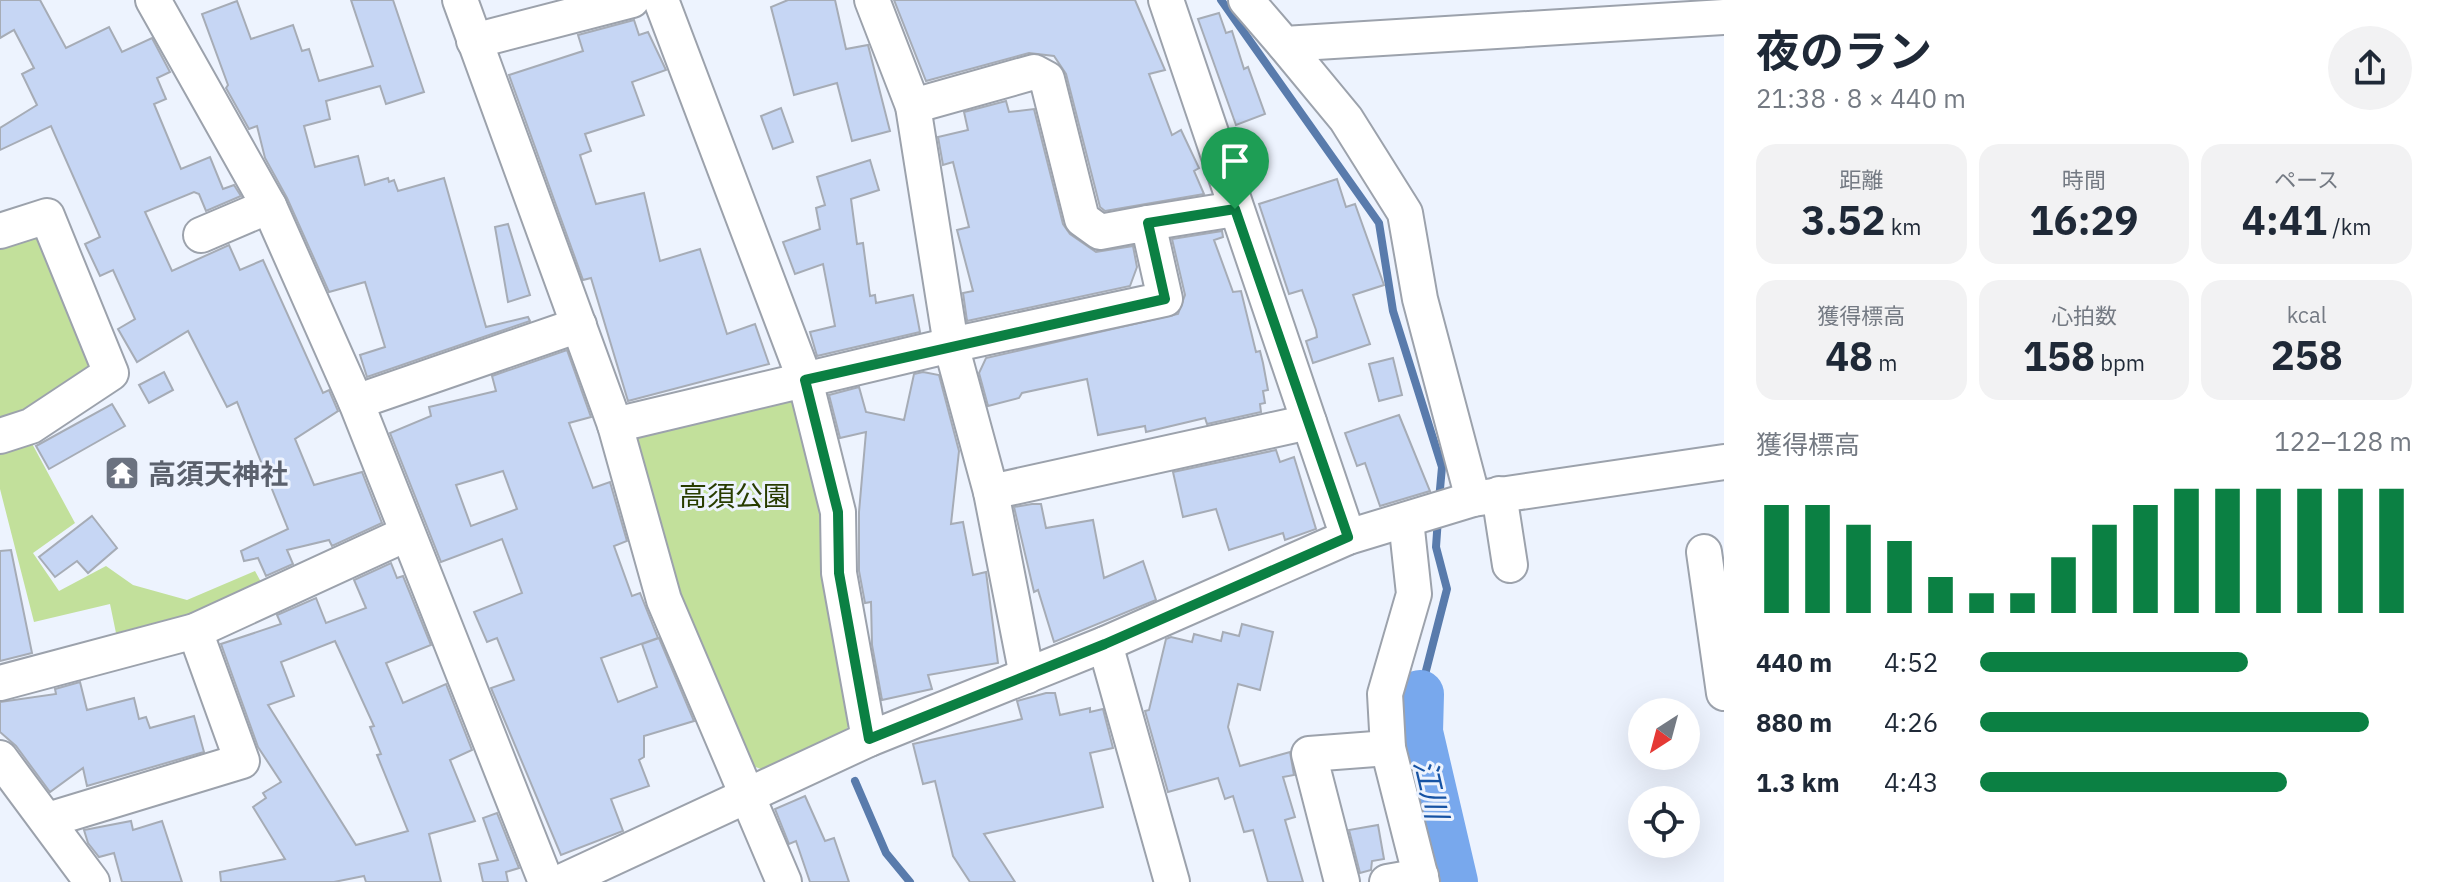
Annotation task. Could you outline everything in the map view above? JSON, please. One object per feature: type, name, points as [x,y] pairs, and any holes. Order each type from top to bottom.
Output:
[{"type":"street","points":[[153,0],[269,206],[356,402],[546,882]]},
{"type":"street","points":[[460,0],[615,425],[664,600],[784,882]]},
{"type":"street","points":[[474,41],[632,0]]},
{"type":"street","points":[[661,0],[805,380],[838,512],[839,573],[869,739]]},
{"type":"street","points":[[872,0],[913,106],[951,345],[991,492],[1027,676]]},
{"type":"street","points":[[1166,0],[1348,537]]},
{"type":"street","points":[[1246,0],[1346,119],[1405,213],[1420,299],[1510,565]]},
{"type":"street","points":[[1284,44],[1724,17]]},
{"type":"street","points":[[913,106],[1034,72],[1047,79],[1082,219],[1100,232],[1235,209]]},
{"type":"street","points":[[201,235],[269,206]]},
{"type":"street","points":[[0,231],[47,216],[111,373],[31,426],[0,436]]},
{"type":"street","points":[[615,425],[951,345],[1165,299],[1148,223]]},
{"type":"street","points":[[356,402],[579,325]]},
{"type":"street","points":[[991,492],[1309,422]]},
{"type":"street","points":[[561,882],[869,739],[1105,644],[1348,537],[1486,496],[1724,462]]},
{"type":"street","points":[[1387,882],[1421,879],[1388,748],[1385,694],[1414,594],[1406,520]]},
{"type":"street","points":[[0,683],[195,631],[406,534]]},
{"type":"street","points":[[1704,552],[1724,693]]},
{"type":"street","points":[[48,820],[242,761],[195,631]]},
{"type":"street","points":[[1105,644],[1172,882]]},
{"type":"street","points":[[1342,882],[1309,754],[1388,748]]},
{"type":"street","points":[[0,758],[92,882]]},
{"type":"green space","points":[[41,227],[101,368],[0,424],[0,240]]},
{"type":"green space","name":"高須公園","points":[[790,395],[799,404],[827,517],[850,724],[843,734],[761,769],[747,764],[681,603],[630,442],[635,432]]},
{"type":"green space","points":[[29,438],[75,523],[33,553],[59,591],[106,566],[133,585],[187,600],[255,571],[261,582],[188,614],[116,633],[110,604],[34,622],[0,489],[0,447]]},
{"type":"building","points":[[0,0],[40,0],[66,48],[109,27],[122,52],[152,38],[170,72],[157,78],[166,99],[154,104],[181,169],[210,157],[223,189],[234,185],[241,196],[206,211],[199,194],[194,192],[145,212],[172,271],[229,245],[240,270],[263,260],[323,393],[329,390],[338,411],[295,439],[314,485],[362,472],[382,523],[332,546],[329,540],[287,550],[293,564],[266,576],[258,558],[244,561],[241,551],[288,529],[237,402],[227,407],[188,331],[137,362],[118,329],[135,319],[113,270],[100,276],[85,244],[100,237],[51,126],[0,150],[0,128],[37,105],[22,74],[34,68],[14,30],[0,38]]},
{"type":"building","points":[[351,0],[393,0],[424,92],[386,104],[380,86],[326,101],[330,119],[304,126],[315,167],[358,156],[365,185],[388,178],[389,182],[394,180],[398,191],[444,178],[486,327],[528,317],[530,321],[367,377],[360,355],[385,347],[365,282],[329,292],[287,198],[265,158],[257,126],[249,129],[226,88],[228,85],[202,14],[237,1],[251,39],[293,25],[302,51],[309,49],[319,81],[373,66]]},
{"type":"building","points":[[788,0],[835,0],[846,49],[868,45],[890,131],[852,141],[837,83],[794,95],[771,7]]},
{"type":"building","points":[[894,0],[1135,0],[1165,70],[1149,74],[1172,135],[1181,130],[1199,168],[1194,171],[1204,194],[1105,211],[1100,207],[1066,74],[1054,56],[1029,53],[926,81]]},
{"type":"building","points":[[1219,13],[1226,33],[1232,31],[1244,69],[1248,67],[1265,114],[1236,125],[1198,19]]},
{"type":"building","points":[[634,20],[639,35],[648,32],[666,70],[632,82],[644,115],[585,134],[591,151],[580,155],[596,204],[644,193],[660,261],[700,249],[727,334],[755,324],[769,364],[628,401],[591,278],[583,280],[509,75],[583,51],[578,35]]},
{"type":"building","points":[[1006,101],[1009,112],[1034,109],[1063,224],[1070,234],[1096,252],[1133,246],[1137,267],[1130,286],[967,321],[963,293],[973,291],[957,230],[969,227],[953,162],[943,165],[938,137],[968,130],[964,112]]},
{"type":"building","points":[[781,108],[793,142],[773,149],[761,116]]},
{"type":"building","points":[[870,160],[879,190],[851,199],[857,244],[863,243],[870,296],[875,295],[876,303],[913,295],[920,332],[817,356],[810,332],[835,326],[823,264],[795,274],[783,242],[820,229],[816,208],[825,205],[817,177]]},
{"type":"building","points":[[1337,179],[1346,207],[1355,204],[1384,285],[1353,295],[1370,344],[1313,363],[1306,341],[1317,337],[1316,330],[1302,290],[1289,294],[1259,204]]},
{"type":"building","points":[[508,224],[530,295],[508,302],[495,227]]},
{"type":"building","points":[[1222,231],[1223,237],[1214,240],[1233,292],[1241,291],[1256,352],[1260,351],[1263,363],[1268,390],[1263,391],[1265,403],[1260,404],[1261,412],[1207,424],[1205,418],[1146,432],[1145,426],[1098,435],[1087,379],[1022,393],[1019,398],[988,406],[979,373],[986,358],[1178,314],[1185,295],[1172,239]]},
{"type":"building","points":[[567,350],[591,417],[569,423],[593,488],[610,482],[627,541],[614,546],[632,596],[640,593],[658,638],[601,658],[618,702],[657,687],[642,644],[659,638],[694,721],[644,736],[644,757],[639,760],[649,786],[611,799],[623,831],[561,855],[491,688],[514,680],[497,638],[487,642],[474,612],[522,593],[502,539],[441,562],[390,433],[431,416],[429,407],[496,391],[492,376]],"holes":[[[503,471],[517,509],[471,526],[456,485]]]},
{"type":"building","points":[[1393,358],[1402,395],[1379,401],[1369,364]]},
{"type":"building","points":[[164,372],[173,390],[149,403],[139,385]]},
{"type":"building","points":[[914,374],[939,375],[959,451],[951,524],[963,522],[973,575],[986,572],[998,663],[928,675],[932,689],[882,700],[872,645],[871,602],[865,603],[859,571],[859,512],[866,432],[840,438],[829,395],[859,387],[866,412],[904,420]]},
{"type":"building","points":[[112,404],[125,426],[49,469],[36,446]]},
{"type":"building","points":[[1399,415],[1430,491],[1380,506],[1365,463],[1357,466],[1345,433]]},
{"type":"building","points":[[1276,450],[1280,462],[1294,457],[1316,529],[1285,540],[1283,533],[1229,550],[1216,509],[1183,517],[1173,472]]},
{"type":"building","points":[[1041,504],[1046,528],[1093,520],[1104,578],[1143,561],[1156,600],[1054,642],[1038,590],[1034,592],[1014,507]]},
{"type":"building","points":[[92,516],[117,548],[88,573],[77,561],[55,577],[39,557]]},
{"type":"building","points":[[11,550],[32,653],[0,661],[0,551]]},
{"type":"building","points":[[391,563],[397,578],[403,576],[431,645],[386,663],[403,703],[446,684],[472,750],[450,760],[475,821],[429,834],[441,882],[366,882],[364,876],[334,882],[221,882],[220,872],[285,859],[253,807],[266,798],[263,793],[281,782],[258,747],[221,644],[281,624],[277,615],[316,598],[326,623],[366,608],[354,580]],"holes":[[[335,641],[374,726],[370,727],[381,754],[377,755],[408,831],[356,845],[268,705],[294,696],[281,662]]]},
{"type":"building","points":[[1242,624],[1273,632],[1260,690],[1238,684],[1228,727],[1240,766],[1290,752],[1294,775],[1283,777],[1295,817],[1285,820],[1303,882],[1268,882],[1253,830],[1244,832],[1233,796],[1225,799],[1218,778],[1168,792],[1145,711],[1149,710],[1166,639],[1171,637],[1192,642],[1194,634],[1221,641],[1223,632],[1239,636]]},
{"type":"building","points":[[80,682],[87,710],[134,698],[139,719],[146,717],[150,728],[194,716],[204,752],[87,786],[83,768],[50,792],[16,746],[0,732],[0,702],[56,694],[55,689]]},
{"type":"building","points":[[1055,693],[1060,715],[1090,708],[1090,712],[1103,709],[1113,748],[1090,753],[1103,807],[984,834],[1015,882],[970,882],[953,856],[935,781],[923,784],[913,744],[1022,719],[1017,701]]},
{"type":"building","points":[[805,796],[825,841],[834,838],[849,882],[810,882],[796,841],[789,844],[775,809]]},
{"type":"building","points":[[497,813],[519,868],[506,872],[508,882],[483,882],[479,864],[498,860],[483,818]]},
{"type":"building","points":[[131,821],[133,830],[162,821],[182,882],[122,882],[114,853],[99,857],[88,843],[84,830]]},
{"type":"building","points":[[1378,825],[1384,859],[1372,861],[1371,870],[1360,873],[1349,830]]},
{"type":"waterway","points":[[1221,0],[1379,223],[1393,311],[1442,467],[1439,500]]},
{"type":"waterway","points":[[1420,694],[1447,589],[1436,547],[1438,518]]},
{"type":"waterway","name":"江川","points":[[1420,694],[1419,732],[1454,882]]},
{"type":"waterway","points":[[855,781],[886,853],[910,882]]},
{"type":"place","name":"高須天神社","points":[[122,473]]},
{"type":"route","points":[[1235,209],[1348,537],[1105,644],[869,739],[839,573],[838,512],[805,380],[1165,299],[1148,223],[1235,209]]}]
